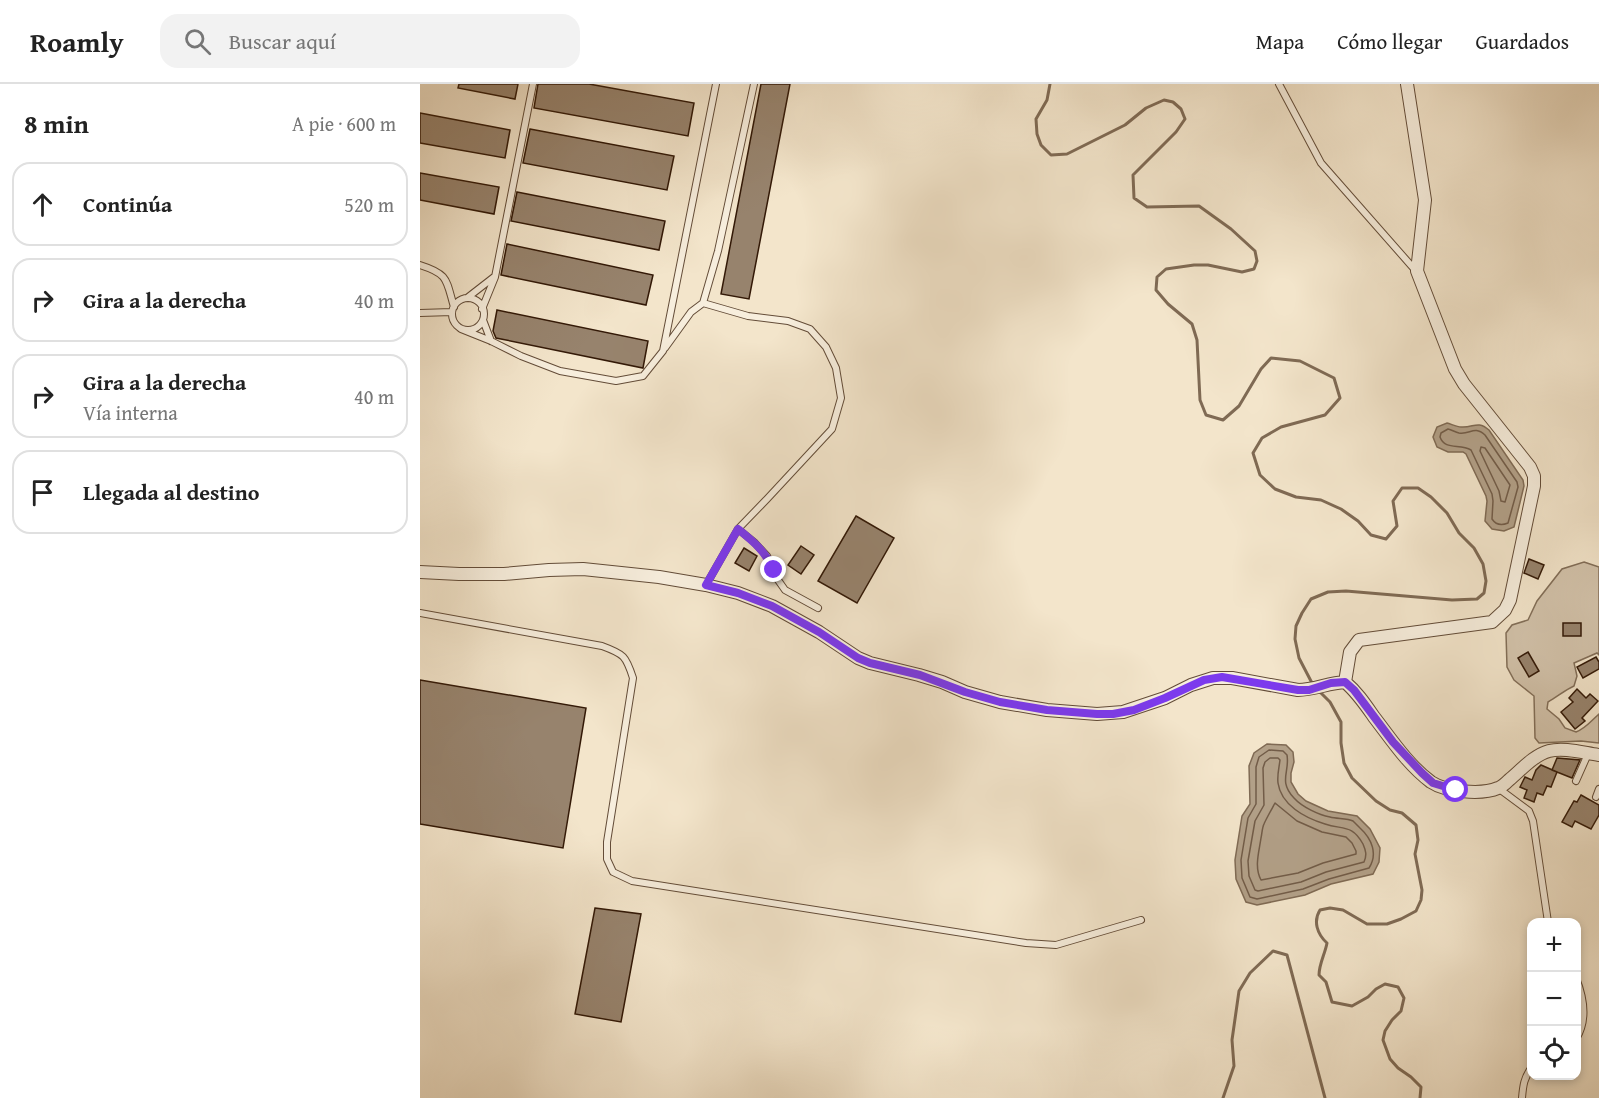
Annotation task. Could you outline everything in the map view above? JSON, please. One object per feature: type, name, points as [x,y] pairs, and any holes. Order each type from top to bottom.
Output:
[{"type":"street","points":[[1345,682],[1350,652],[1359,640],[1482,624],[1492,622],[1498,617],[1510,600],[1534,486],[1534,476],[1530,467],[1464,384],[1455,369],[1417,271],[1425,200],[1407,84]]},
{"type":"street","points":[[420,572],[504,574],[584,569],[639,574],[706,585],[738,593],[772,606],[870,663],[920,675],[991,700],[1047,710],[1097,714],[1123,712],[1144,706],[1213,678],[1232,678],[1288,689],[1309,690],[1331,683],[1345,682],[1354,690],[1414,766],[1433,783],[1441,787],[1463,791],[1498,788],[1533,760],[1552,750],[1593,754]]},
{"type":"lane","points":[[491,341],[483,320],[482,309],[495,277],[532,84]]},
{"type":"lane","points":[[663,351],[716,84]]},
{"type":"lane","points":[[420,266],[437,270],[446,280],[454,322],[461,328],[560,371],[616,381],[643,376],[691,312],[703,303],[718,251],[754,84]]},
{"type":"lane","points":[[1279,84],[1321,163],[1417,271]]},
{"type":"lane","points":[[420,313],[453,309],[461,300],[466,299],[495,277]]},
{"type":"lane","points":[[466,299],[476,301],[482,309]]},
{"type":"lane","points":[[703,303],[748,316],[788,321],[810,329],[826,347],[836,368],[841,398],[832,429],[738,529],[706,585]]},
{"type":"lane","points":[[461,328],[471,330],[483,320]]},
{"type":"lane","points":[[738,529],[767,556],[785,590],[818,608]]},
{"type":"lane","points":[[420,613],[602,646],[618,652],[628,661],[633,678],[606,842],[607,859],[613,872],[632,881],[1026,943],[1056,945],[1141,920]]},
{"type":"lane","points":[[1576,782],[1593,754]]},
{"type":"lane","points":[[1498,788],[1529,811],[1533,821],[1547,918]]},
{"type":"lane","points":[[1596,797],[1599,789]]},
{"type":"lane","points":[[1581,990],[1584,1006],[1581,1030]]},
{"type":"lane","points":[[1522,1098],[1527,1072]]},
{"type":"shaded area","points":[[1584,562],[1599,567],[1599,655],[1597,653],[1574,663],[1577,676],[1574,686],[1548,702],[1547,709],[1559,719],[1565,728],[1576,732],[1599,714],[1599,743],[1581,741],[1539,743],[1535,738],[1534,696],[1514,680],[1507,667],[1506,633],[1512,625],[1528,620],[1537,601],[1562,569]]},
{"type":"water","points":[[1447,423],[1461,427],[1478,425],[1489,430],[1523,480],[1524,486],[1514,527],[1504,531],[1492,529],[1485,521],[1486,496],[1466,454],[1448,452],[1437,447],[1433,437],[1437,427]]},
{"type":"water","points":[[1267,744],[1286,745],[1293,752],[1291,782],[1298,794],[1306,801],[1328,811],[1357,816],[1370,829],[1380,848],[1379,862],[1373,874],[1331,884],[1305,895],[1257,905],[1246,902],[1236,879],[1235,860],[1242,816],[1250,804],[1249,766],[1254,753]]},
{"type":"building","points":[[459,84],[518,84],[515,99],[458,88]]},
{"type":"building","points":[[538,84],[589,84],[694,103],[688,136],[534,108]]},
{"type":"building","points":[[761,84],[790,84],[749,299],[721,294]]},
{"type":"building","points":[[420,113],[510,130],[505,158],[420,143]]},
{"type":"building","points":[[530,129],[674,156],[667,190],[523,163]]},
{"type":"building","points":[[420,173],[499,187],[494,214],[420,200]]},
{"type":"building","points":[[517,192],[665,221],[659,250],[511,221]]},
{"type":"building","points":[[507,244],[653,275],[646,305],[501,275]]},
{"type":"building","points":[[497,310],[648,341],[643,368],[496,338],[493,331]]},
{"type":"building","points":[[856,516],[894,538],[857,603],[818,581]]},
{"type":"building","points":[[801,546],[814,555],[801,574],[788,565]]},
{"type":"building","points":[[744,548],[757,556],[749,571],[735,563]]},
{"type":"building","points":[[1529,559],[1544,565],[1538,579],[1524,573]]},
{"type":"building","points":[[1563,623],[1581,623],[1581,636],[1563,636]]},
{"type":"building","points":[[1528,652],[1539,671],[1529,677],[1518,658]]},
{"type":"building","points":[[1596,657],[1599,669],[1583,678],[1577,667]]},
{"type":"building","points":[[420,680],[586,708],[563,848],[420,824]]},
{"type":"building","points":[[1577,689],[1586,698],[1590,694],[1598,701],[1582,718],[1585,721],[1575,729],[1561,712],[1573,702],[1569,698]]},
{"type":"building","points":[[1557,758],[1580,760],[1572,778],[1552,770]]},
{"type":"building","points":[[1541,765],[1557,772],[1551,787],[1547,786],[1543,795],[1537,793],[1534,802],[1524,798],[1527,790],[1520,787],[1525,777],[1532,780]]},
{"type":"building","points":[[1581,795],[1599,805],[1599,815],[1591,829],[1575,821],[1572,827],[1562,822],[1574,801],[1577,802]]},
{"type":"building","points":[[595,908],[641,914],[621,1022],[575,1014]]},
{"type":"waterway","points":[[1050,84],[1047,100],[1036,119],[1037,134],[1041,145],[1051,155],[1067,154],[1125,125],[1146,108],[1164,100],[1173,102],[1181,109],[1185,119],[1176,132],[1133,175],[1134,198],[1147,207],[1199,206],[1231,229],[1255,251],[1257,261],[1254,269],[1242,272],[1208,265],[1194,265],[1166,269],[1157,277],[1156,290],[1168,304],[1192,324],[1197,340],[1200,400],[1206,415],[1223,420],[1239,406],[1261,369],[1271,358],[1300,361],[1334,378],[1340,398],[1325,415],[1281,427],[1262,438],[1253,453],[1260,475],[1275,489],[1296,497],[1321,500],[1341,509],[1358,521],[1371,535],[1386,539],[1397,526],[1393,501],[1402,488],[1418,488],[1447,513],[1459,533],[1474,548],[1483,564],[1486,581],[1484,593],[1477,599],[1452,600],[1346,591],[1328,592],[1311,599],[1296,626],[1295,639],[1299,658],[1313,685]]},
{"type":"waterway","points":[[1320,692],[1330,702],[1341,722],[1344,763],[1352,778],[1376,801],[1390,810],[1402,813],[1416,825],[1418,840],[1415,854],[1422,890],[1416,911],[1387,924],[1367,924],[1343,910],[1330,908],[1320,910],[1317,927],[1327,943],[1319,975],[1326,982],[1332,1002],[1352,1006],[1385,984],[1398,987],[1404,998],[1401,1011],[1385,1031],[1383,1040],[1390,1059],[1421,1087],[1420,1098]]},
{"type":"waterway","points":[[1223,1098],[1234,1066],[1232,1040],[1239,991],[1250,973],[1273,951],[1287,955],[1325,1098]]},
{"type":"route","points":[[774,570],[767,556],[738,529],[706,585],[754,598],[772,606],[870,663],[920,675],[1000,702],[1047,710],[1113,714],[1134,710],[1204,680],[1222,677],[1298,690],[1309,690],[1331,683],[1345,682],[1354,690],[1414,766],[1433,783],[1456,790]]}]
